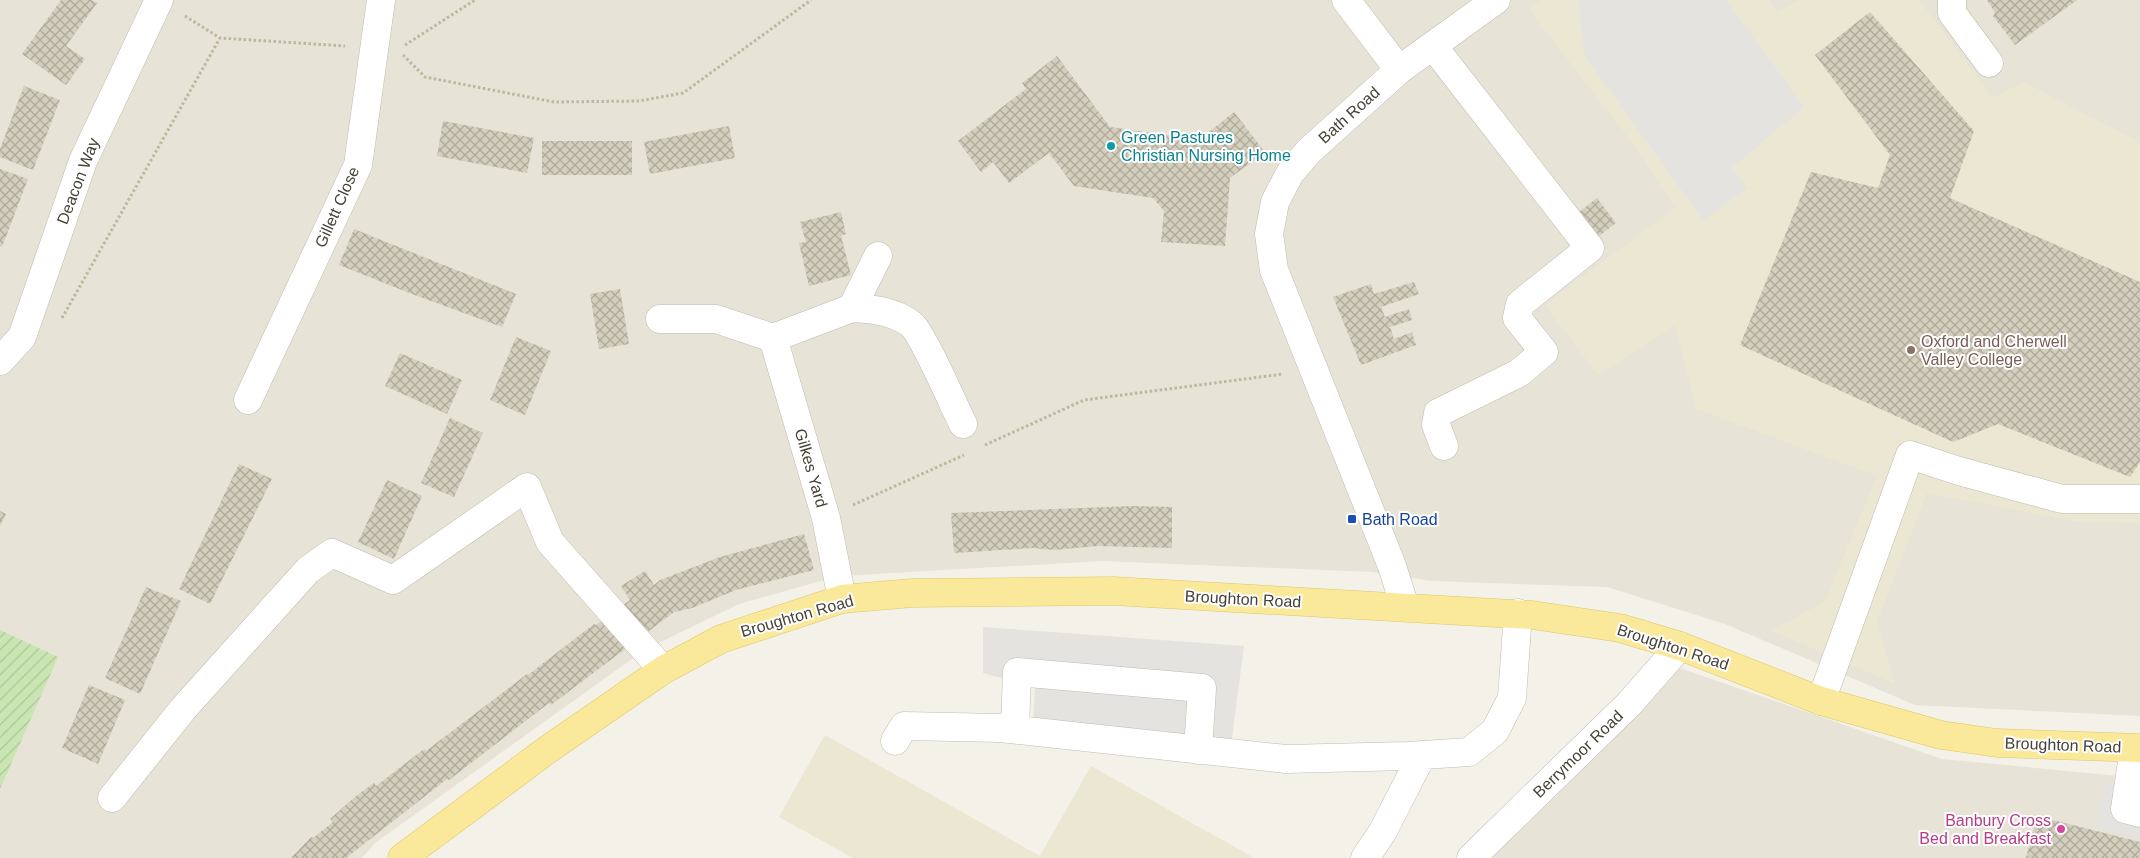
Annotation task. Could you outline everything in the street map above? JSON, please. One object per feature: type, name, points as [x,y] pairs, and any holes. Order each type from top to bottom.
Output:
[{"type":"main road","name":"Broughton Road","points":[[402,858],[546,750],[663,670],[721,639],[842,599],[912,593],[1113,592],[1518,614],[1620,628],[1680,646],[1821,702],[1941,736],[1996,743],[2137,748]]},
{"type":"street","name":"Deacon Way","points":[[0,361],[22,337],[30,309],[83,161],[159,0]]},
{"type":"street","name":"Gillett Close","points":[[248,400],[358,165],[381,0]]},
{"type":"street","points":[[1346,0],[1399,70]]},
{"type":"street","name":"Bath Road","points":[[1405,607],[1392,566],[1274,270],[1269,234],[1275,202],[1290,173],[1309,151],[1399,70],[1496,0]]},
{"type":"street","points":[[1952,0],[1952,14],[1989,63]]},
{"type":"street","points":[[1433,46],[1590,248],[1520,304],[1517,318],[1544,352],[1519,373],[1438,414],[1436,425],[1444,446]]},
{"type":"street","points":[[852,308],[878,256]]},
{"type":"street","points":[[660,319],[716,319],[773,338],[852,308],[874,309],[893,314],[912,326],[922,341],[963,424]]},
{"type":"street","name":"Gilkes Yard","points":[[773,338],[826,518],[842,599]]},
{"type":"street","points":[[1821,702],[1910,455],[1959,471],[2062,499],[2140,499]]},
{"type":"street","points":[[112,798],[184,709],[308,570],[332,553],[393,580],[527,487],[550,542],[663,670]]},
{"type":"street","points":[[895,741],[904,726],[1015,729],[1286,758],[1469,752],[1495,731],[1512,698],[1518,614]]},
{"type":"street","name":"Berrymoor Road","points":[[1471,858],[1629,704],[1680,646]]},
{"type":"street","points":[[1015,729],[1017,672],[1202,688],[1198,750]]},
{"type":"street","points":[[2137,748],[2125,809],[2140,812]]},
{"type":"street","points":[[1365,858],[1383,831],[1422,755]]},
{"type":"path","points":[[159,0],[220,38],[374,48]]},
{"type":"path","points":[[475,0],[397,50],[425,77],[554,102],[639,101],[683,93],[811,0]]},
{"type":"path","points":[[30,309],[59,324],[220,38]]},
{"type":"path","points":[[976,450],[1084,400],[1313,370]]},
{"type":"path","points":[[826,518],[967,454]]},
{"type":"shaded area","points":[[0,0],[2140,0],[2140,716],[1915,705],[1725,624],[1607,587],[1432,581],[1372,572],[1104,561],[839,576],[739,604],[646,649],[375,843],[362,858],[0,858]]},
{"type":"shaded area","name":"Oxford and Cherwell Valley College","points":[[1542,0],[1769,0],[1777,12],[1798,0],[1919,0],[1993,97],[2024,82],[2140,142],[2140,523],[2078,522],[1927,493],[1877,622],[1895,684],[1771,631],[1825,601],[1877,476],[1696,409],[1675,325],[1598,375],[1545,305],[1676,207],[1630,140],[1529,10]]},
{"type":"shaded area","points":[[1578,0],[1726,0],[1804,107],[1731,168],[1748,188],[1703,220],[1585,56]]},
{"type":"shaded area","points":[[983,627],[1244,646],[1231,745],[1033,722],[1035,687],[983,673]]},
{"type":"shaded area","points":[[1674,666],[1942,759],[2140,778],[2140,858],[1484,858]]},
{"type":"shaded area","points":[[825,735],[1040,856],[1091,766],[1254,858],[853,858],[779,817]]},
{"type":"shaded area","points":[[2105,781],[2140,787],[2140,839],[2095,828]]},
{"type":"green space","points":[[0,630],[58,657],[0,789]]},
{"type":"building","points":[[61,0],[92,0],[97,3],[66,46],[85,59],[66,85],[22,54]]},
{"type":"building","points":[[1987,0],[2077,0],[2015,45],[1993,16],[1995,13]]},
{"type":"building","name":"Oxford and Cherwell Valley College","points":[[1870,12],[1974,131],[1950,198],[2140,282],[2140,462],[2130,477],[1998,424],[1953,442],[1740,345],[1811,172],[1878,188],[1890,155],[1815,55]]},
{"type":"building","name":"Green Pastures Christian Nursing Home","points":[[1057,56],[1110,127],[1199,140],[1234,112],[1265,152],[1230,178],[1225,246],[1161,242],[1164,211],[1153,198],[1074,186],[1049,153],[1009,183],[993,162],[981,172],[958,141],[1026,89],[1022,83]]},
{"type":"building","points":[[24,86],[60,100],[33,170],[0,157],[0,149]]},
{"type":"building","points":[[443,121],[534,138],[527,173],[437,156]]},
{"type":"building","points":[[729,126],[735,158],[650,174],[644,142]]},
{"type":"building","points":[[542,141],[632,141],[632,175],[542,175]]},
{"type":"building","points":[[0,169],[28,179],[2,247],[0,246]]},
{"type":"building","points":[[1597,198],[1616,223],[1594,240],[1575,215]]},
{"type":"building","points":[[841,212],[846,234],[841,236],[851,275],[809,286],[799,243],[806,242],[800,222]]},
{"type":"building","points":[[354,229],[516,294],[502,327],[339,265]]},
{"type":"building","points":[[1414,282],[1419,294],[1381,307],[1385,317],[1409,309],[1412,320],[1390,327],[1394,339],[1412,332],[1416,345],[1361,365],[1333,297],[1371,284],[1374,294]]},
{"type":"building","points":[[620,289],[629,344],[599,349],[590,294]]},
{"type":"building","points":[[516,337],[551,351],[525,415],[490,400]]},
{"type":"building","points":[[400,353],[462,380],[447,414],[385,386]]},
{"type":"building","points":[[450,418],[483,433],[454,497],[421,483]]},
{"type":"building","points":[[239,464],[272,479],[210,604],[179,589]]},
{"type":"building","points":[[387,480],[422,496],[394,559],[358,542]]},
{"type":"building","points":[[1134,506],[1172,507],[1172,548],[1097,546],[1054,550],[1033,548],[954,553],[951,513]]},
{"type":"building","points":[[0,511],[6,514],[0,526]]},
{"type":"building","points":[[804,534],[814,570],[736,590],[692,608],[674,612],[551,705],[549,703],[449,780],[447,779],[346,858],[291,858],[311,837],[313,838],[333,822],[330,819],[356,796],[374,783],[376,786],[424,749],[426,751],[594,624],[596,625],[630,600],[621,586],[645,571],[654,585],[660,580],[720,557]]},
{"type":"building","points":[[146,587],[181,601],[140,694],[105,678]]},
{"type":"building","points":[[89,685],[125,700],[98,764],[62,748]]},
{"type":"building","name":"Banbury Cross Bed and Breakfast","points":[[2037,816],[2140,842],[2140,858],[2026,858]]},
{"type":"place","name":"Green Pastures Christian Nursing Home","points":[[1111,146]]},
{"type":"place","name":"Oxford and Cherwell Valley College","points":[[1911,350]]},
{"type":"place","name":"Bath Road","points":[[1352,519]]},
{"type":"place","name":"Banbury Cross Bed and Breakfast","points":[[2061,829]]}]
